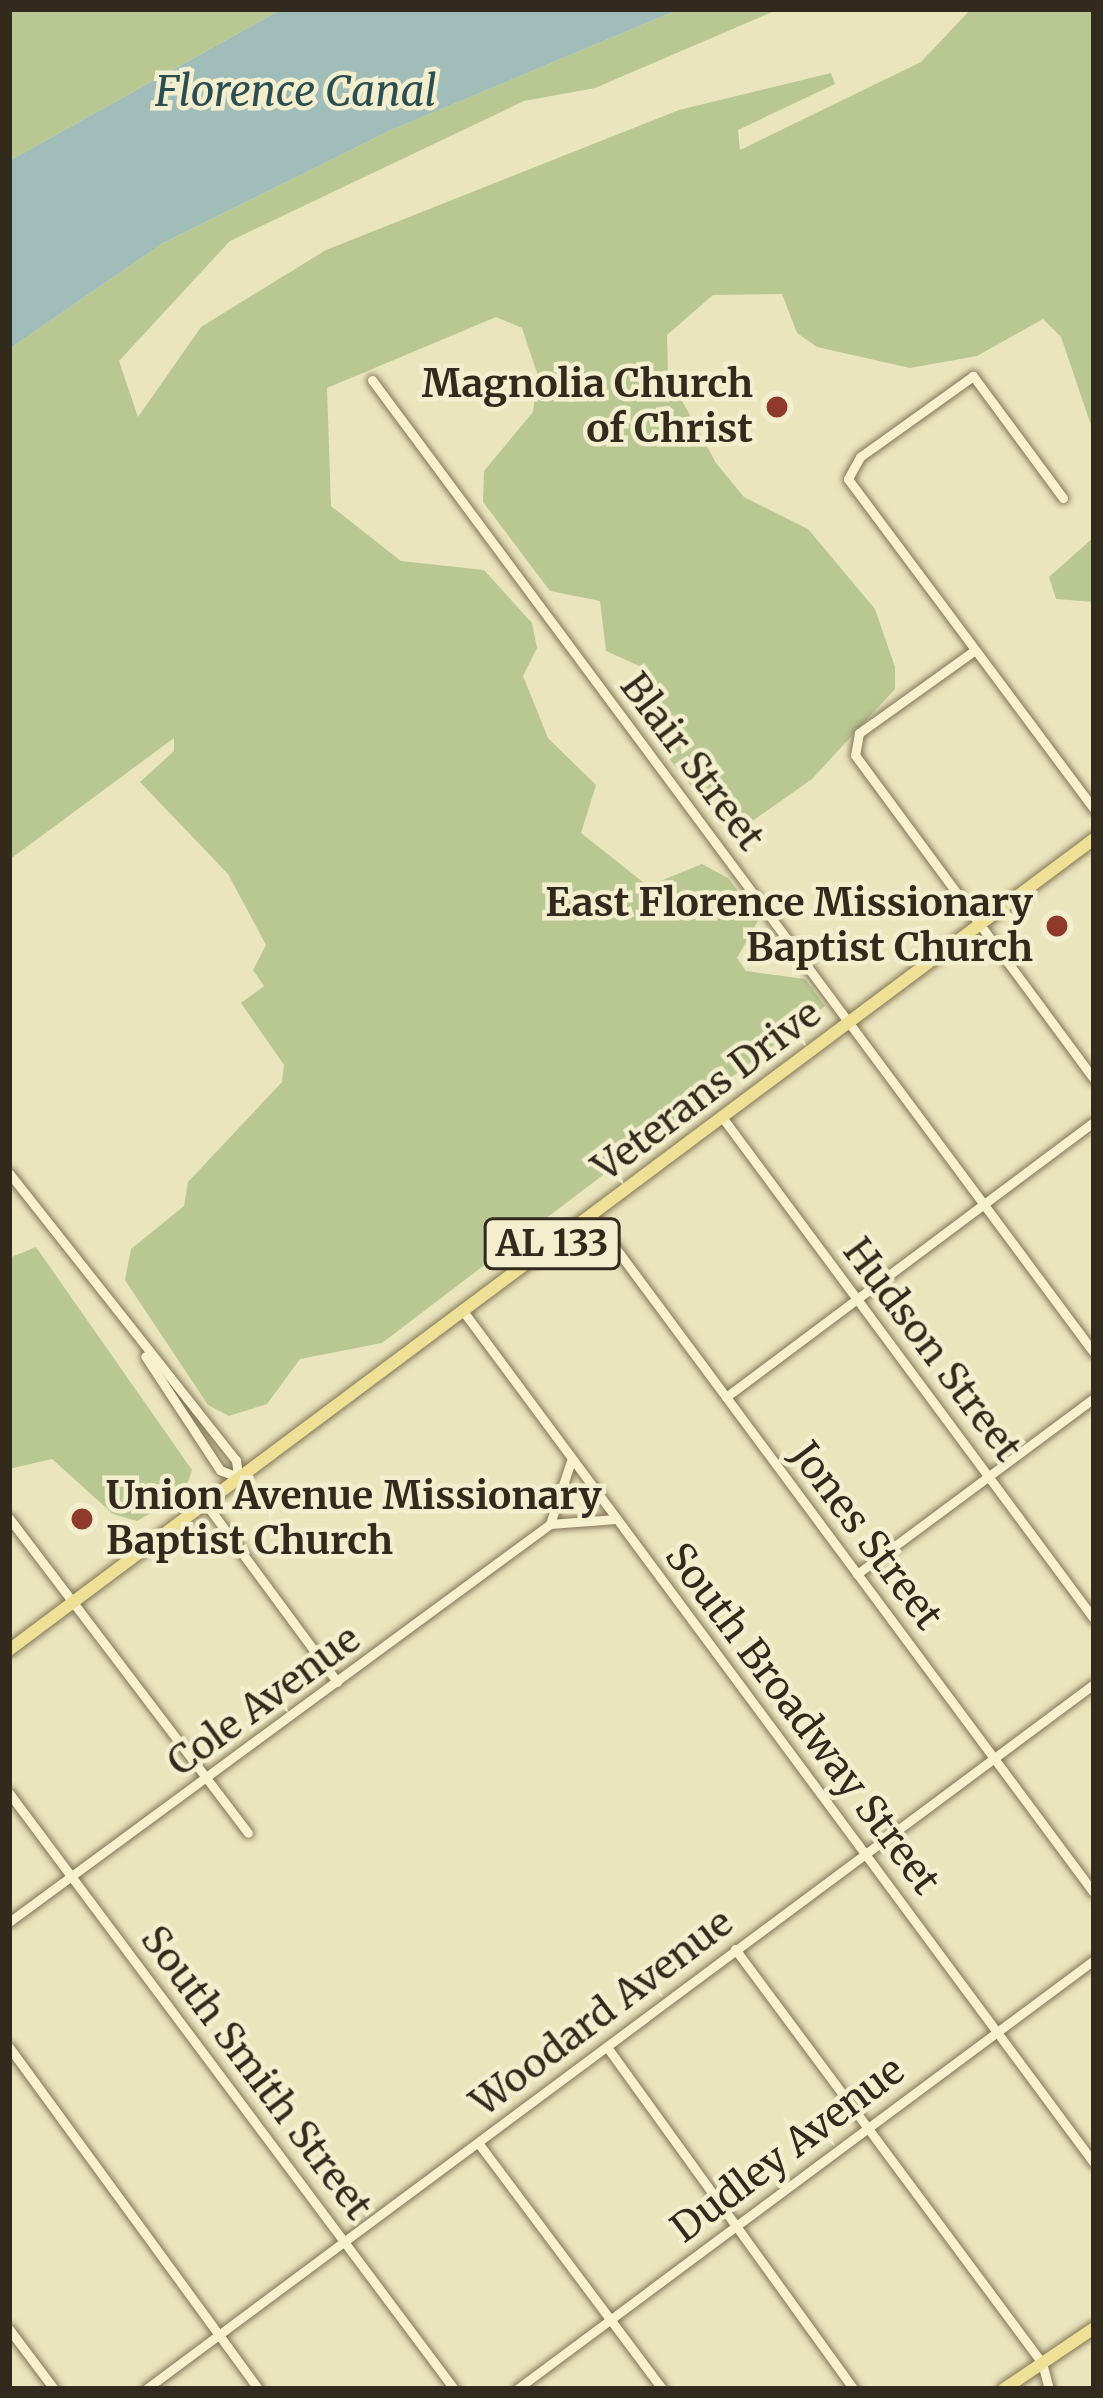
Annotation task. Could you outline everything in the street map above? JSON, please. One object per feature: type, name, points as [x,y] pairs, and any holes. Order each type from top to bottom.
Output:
[{"type":"main road","name":"Veterans Drive","points":[[9,1650],[1094,838]]},
{"type":"main road","points":[[1004,2389],[1094,2328]]},
{"type":"street","points":[[1063,498],[973,376],[860,457],[848,479],[1094,809]]},
{"type":"street","name":"Blair Street","points":[[372,380],[1094,1352]]},
{"type":"street","points":[[975,650],[859,733],[855,755],[1094,1079]]},
{"type":"street","name":"Hudson Street","points":[[722,1117],[1094,1619]]},
{"type":"street","points":[[726,1397],[1094,1122]]},
{"type":"street","points":[[9,1173],[145,1356],[220,1471],[238,1477],[236,1460],[145,1356]]},
{"type":"street","name":"Jones Street","points":[[590,1215],[1094,1893]]},
{"type":"street","name":"South Broadway Street","points":[[463,1311],[1094,2163]]},
{"type":"street","points":[[857,1574],[1094,1398]]},
{"type":"street","points":[[550,1524],[570,1489],[566,1450]]},
{"type":"street","points":[[206,1504],[337,1682]]},
{"type":"street","points":[[9,1517],[248,1833]]},
{"type":"street","points":[[550,1524],[617,1519]]},
{"type":"street","name":"Cole Avenue","points":[[9,1922],[550,1524]]},
{"type":"street","name":"Woodard Avenue","points":[[146,2389],[1094,1684]]},
{"type":"street","name":"South Smith Street","points":[[9,1793],[454,2389]]},
{"type":"street","points":[[735,1948],[1042,2363],[1049,2389]]},
{"type":"street","name":"Dudley Avenue","points":[[517,2389],[1094,1960]]},
{"type":"street","points":[[9,2047],[257,2389]]},
{"type":"street","points":[[607,2047],[854,2389]]},
{"type":"street","points":[[479,2144],[662,2389]]},
{"type":"street","points":[[9,2329],[54,2389]]},
{"type":"green space","points":[[9,9],[282,9],[9,161]]},
{"type":"green space","points":[[680,9],[779,9],[595,88],[524,101],[230,241],[119,361],[138,417],[201,327],[326,250],[679,110],[831,73],[835,84],[738,130],[740,150],[921,62],[971,9],[1094,9],[1094,434],[1061,337],[1043,319],[977,356],[910,368],[817,347],[797,333],[782,294],[713,295],[667,335],[668,375],[716,463],[744,497],[808,529],[875,609],[895,667],[895,689],[812,779],[741,829],[716,817],[659,746],[646,669],[606,651],[600,601],[550,591],[483,502],[484,471],[533,412],[538,376],[522,328],[496,317],[327,388],[331,506],[401,561],[484,570],[532,623],[537,648],[523,676],[548,738],[596,785],[581,833],[648,886],[702,864],[728,878],[759,919],[737,958],[746,971],[805,979],[825,1006],[382,1343],[300,1359],[267,1404],[229,1416],[208,1405],[125,1280],[131,1249],[184,1206],[188,1182],[282,1082],[284,1065],[241,1003],[264,986],[253,970],[266,945],[228,874],[140,782],[174,751],[174,738],[9,860],[9,349],[163,243],[391,130]]},
{"type":"green space","points":[[1094,537],[1094,602],[1056,599],[1049,577]]},
{"type":"green space","points":[[36,1247],[192,1470],[184,1494],[137,1521],[113,1514],[52,1459],[9,1469],[9,1258]]},
{"type":"water","name":"Florence Canal","points":[[282,9],[680,9],[391,130],[163,243],[9,349],[9,161]]},
{"type":"place","name":"Magnolia Church of Christ","points":[[777,407]]},
{"type":"place","name":"East Florence Missionary Baptist Church","points":[[1057,926]]},
{"type":"place","name":"Union Avenue Missionary Baptist Church","points":[[82,1519]]}]
